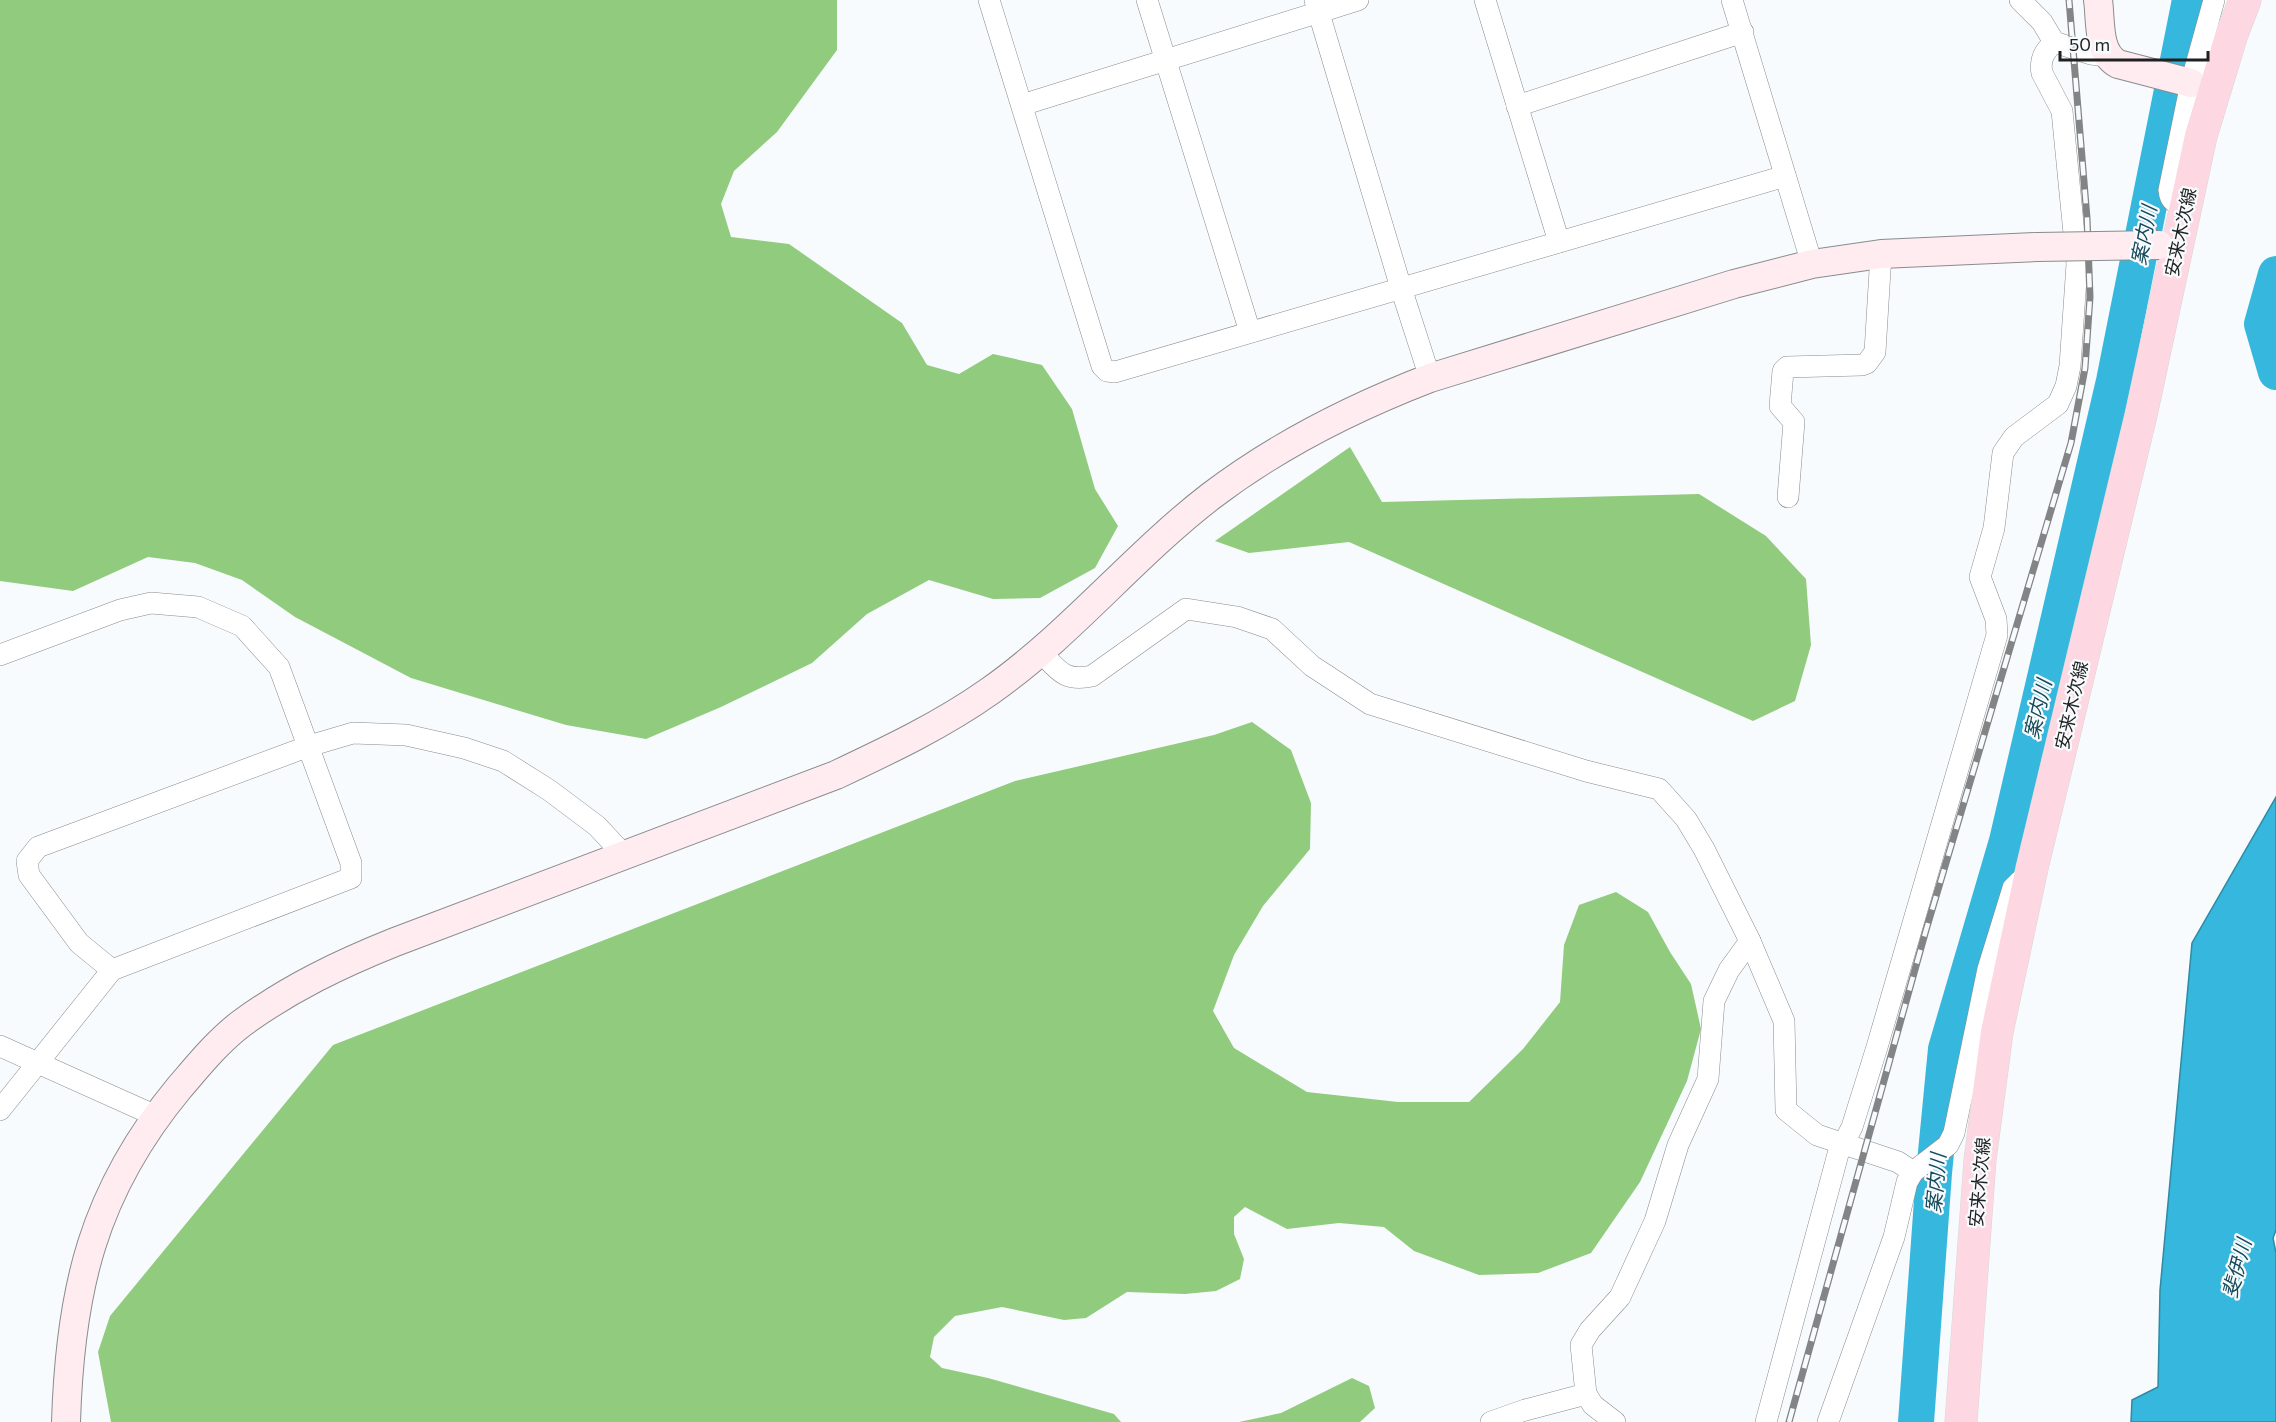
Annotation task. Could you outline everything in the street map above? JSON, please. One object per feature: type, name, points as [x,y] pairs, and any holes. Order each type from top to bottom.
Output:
[{"type":"main road","name":"安来木次線","points":[[1961,1422],[1980,1160],[1997,1032],[2032,867],[2142,415],[2168,245],[2185,205],[2201,136],[2232,34],[2245,0]]},
{"type":"street","points":[[990,0],[1102,366],[1107,371],[1115,372],[1785,176]]},
{"type":"street","points":[[1147,0],[1250,332]]},
{"type":"street","points":[[1022,105],[1165,60],[1317,6],[1358,0]]},
{"type":"street","points":[[1485,0],[1559,242]]},
{"type":"street","points":[[1732,0],[1812,264]]},
{"type":"street","points":[[2020,0],[2042,22],[2054,42],[2091,54],[2107,56],[2118,64],[2178,80]]},
{"type":"street","points":[[2098,0],[2102,39],[2107,56]]},
{"type":"street","points":[[2185,205],[2174,202],[2169,196],[2178,80],[2214,0]]},
{"type":"street","points":[[1317,6],[1430,378]]},
{"type":"street","points":[[1517,106],[1743,32]]},
{"type":"street","points":[[1766,1422],[1835,1165],[1852,1127],[1877,1047],[1997,635],[1996,619],[1980,577],[1994,528],[2003,453],[2014,437],[2053,409],[2062,397],[2066,386],[2077,264],[2062,111],[2040,66],[2044,52],[2054,42]]},
{"type":"street","points":[[66,1422],[67,1387],[81,1279],[90,1246],[117,1179],[156,1116],[195,1070],[241,1024],[300,984],[395,942],[836,775],[905,743],[990,691],[1041,652],[1158,542],[1210,497],[1245,472],[1306,434],[1348,412],[1430,378],[1734,284],[1812,264],[1881,254],[2037,247],[2168,245]]},
{"type":"street","points":[[1788,497],[1794,422],[1780,406],[1783,371],[1787,367],[1862,365],[1870,360],[1875,352],[1881,254]]},
{"type":"street","points":[[0,655],[120,610],[151,603],[198,607],[242,626],[279,667],[351,863],[351,878],[112,970],[0,1110]]},
{"type":"street","points":[[1041,652],[1059,671],[1068,677],[1078,679],[1092,676],[1186,609],[1237,617],[1272,629],[1312,666],[1370,704],[1586,771],[1659,789],[1686,819],[1750,941],[1784,1021],[1786,1110],[1816,1135],[1898,1162],[1915,1171]]},
{"type":"street","points":[[112,970],[79,943],[29,875],[27,861],[38,847],[309,746],[353,733],[406,735],[464,748],[503,761],[549,790],[597,826],[624,855]]},
{"type":"street","points":[[1828,1422],[1894,1237],[1902,1198],[1915,1171],[1943,1150],[1952,1140],[1988,969],[2013,888],[2032,867]]},
{"type":"street","points":[[1615,1422],[1593,1405],[1586,1394],[1581,1344],[1590,1330],[1620,1297],[1655,1221],[1678,1145],[1707,1079],[1714,1001],[1728,969],[1750,941]]},
{"type":"street","points":[[0,1046],[156,1116]]},
{"type":"street","points":[[1491,1422],[1525,1410],[1586,1394]]},
{"type":"green space","points":[[0,0],[837,0],[837,50],[777,132],[734,171],[721,204],[731,237],[789,244],[902,323],[927,365],[959,374],[993,354],[1042,365],[1072,409],[1095,489],[1118,526],[1095,568],[1040,598],[993,599],[929,580],[867,614],[812,663],[721,707],[646,739],[566,725],[411,678],[295,617],[242,580],[195,563],[148,557],[73,591],[0,581]]},
{"type":"green space","points":[[1350,447],[1382,502],[1699,494],[1766,536],[1806,579],[1811,645],[1795,701],[1753,721],[1349,542],[1249,553],[1215,541]]},
{"type":"green space","points":[[1252,722],[1291,750],[1311,803],[1310,849],[1263,906],[1234,955],[1213,1011],[1234,1048],[1307,1092],[1398,1102],[1469,1102],[1523,1049],[1560,1002],[1564,945],[1579,905],[1616,892],[1648,912],[1691,984],[1701,1029],[1687,1081],[1640,1182],[1591,1253],[1538,1273],[1479,1275],[1414,1251],[1384,1227],[1339,1223],[1287,1229],[1245,1207],[1234,1217],[1234,1234],[1244,1259],[1240,1279],[1216,1291],[1185,1294],[1127,1292],[1086,1318],[1064,1320],[1002,1307],[955,1316],[934,1337],[930,1357],[942,1368],[988,1378],[1114,1414],[1121,1422],[111,1422],[98,1352],[110,1316],[333,1045],[1015,781],[1214,735]]},
{"type":"green space","points":[[1352,1378],[1369,1386],[1375,1408],[1360,1422],[1239,1422],[1281,1413]]},
{"type":"water","name":"斐伊川","points":[[2276,797],[2276,1230],[2273,1238],[2276,1253],[2276,1422],[2131,1422],[2132,1400],[2158,1387],[2160,1290],[2192,943]]},
{"type":"waterway","name":"案内川","points":[[1916,1422],[1934,1173],[1946,1049],[2007,841],[2114,381],[2190,0]]},
{"type":"waterway","points":[[2276,274],[2262,324],[2276,372]]},
{"type":"railway","points":[[1789,1422],[1926,930],[2071,443],[2085,368],[2090,297],[2087,218],[2069,0]]}]
